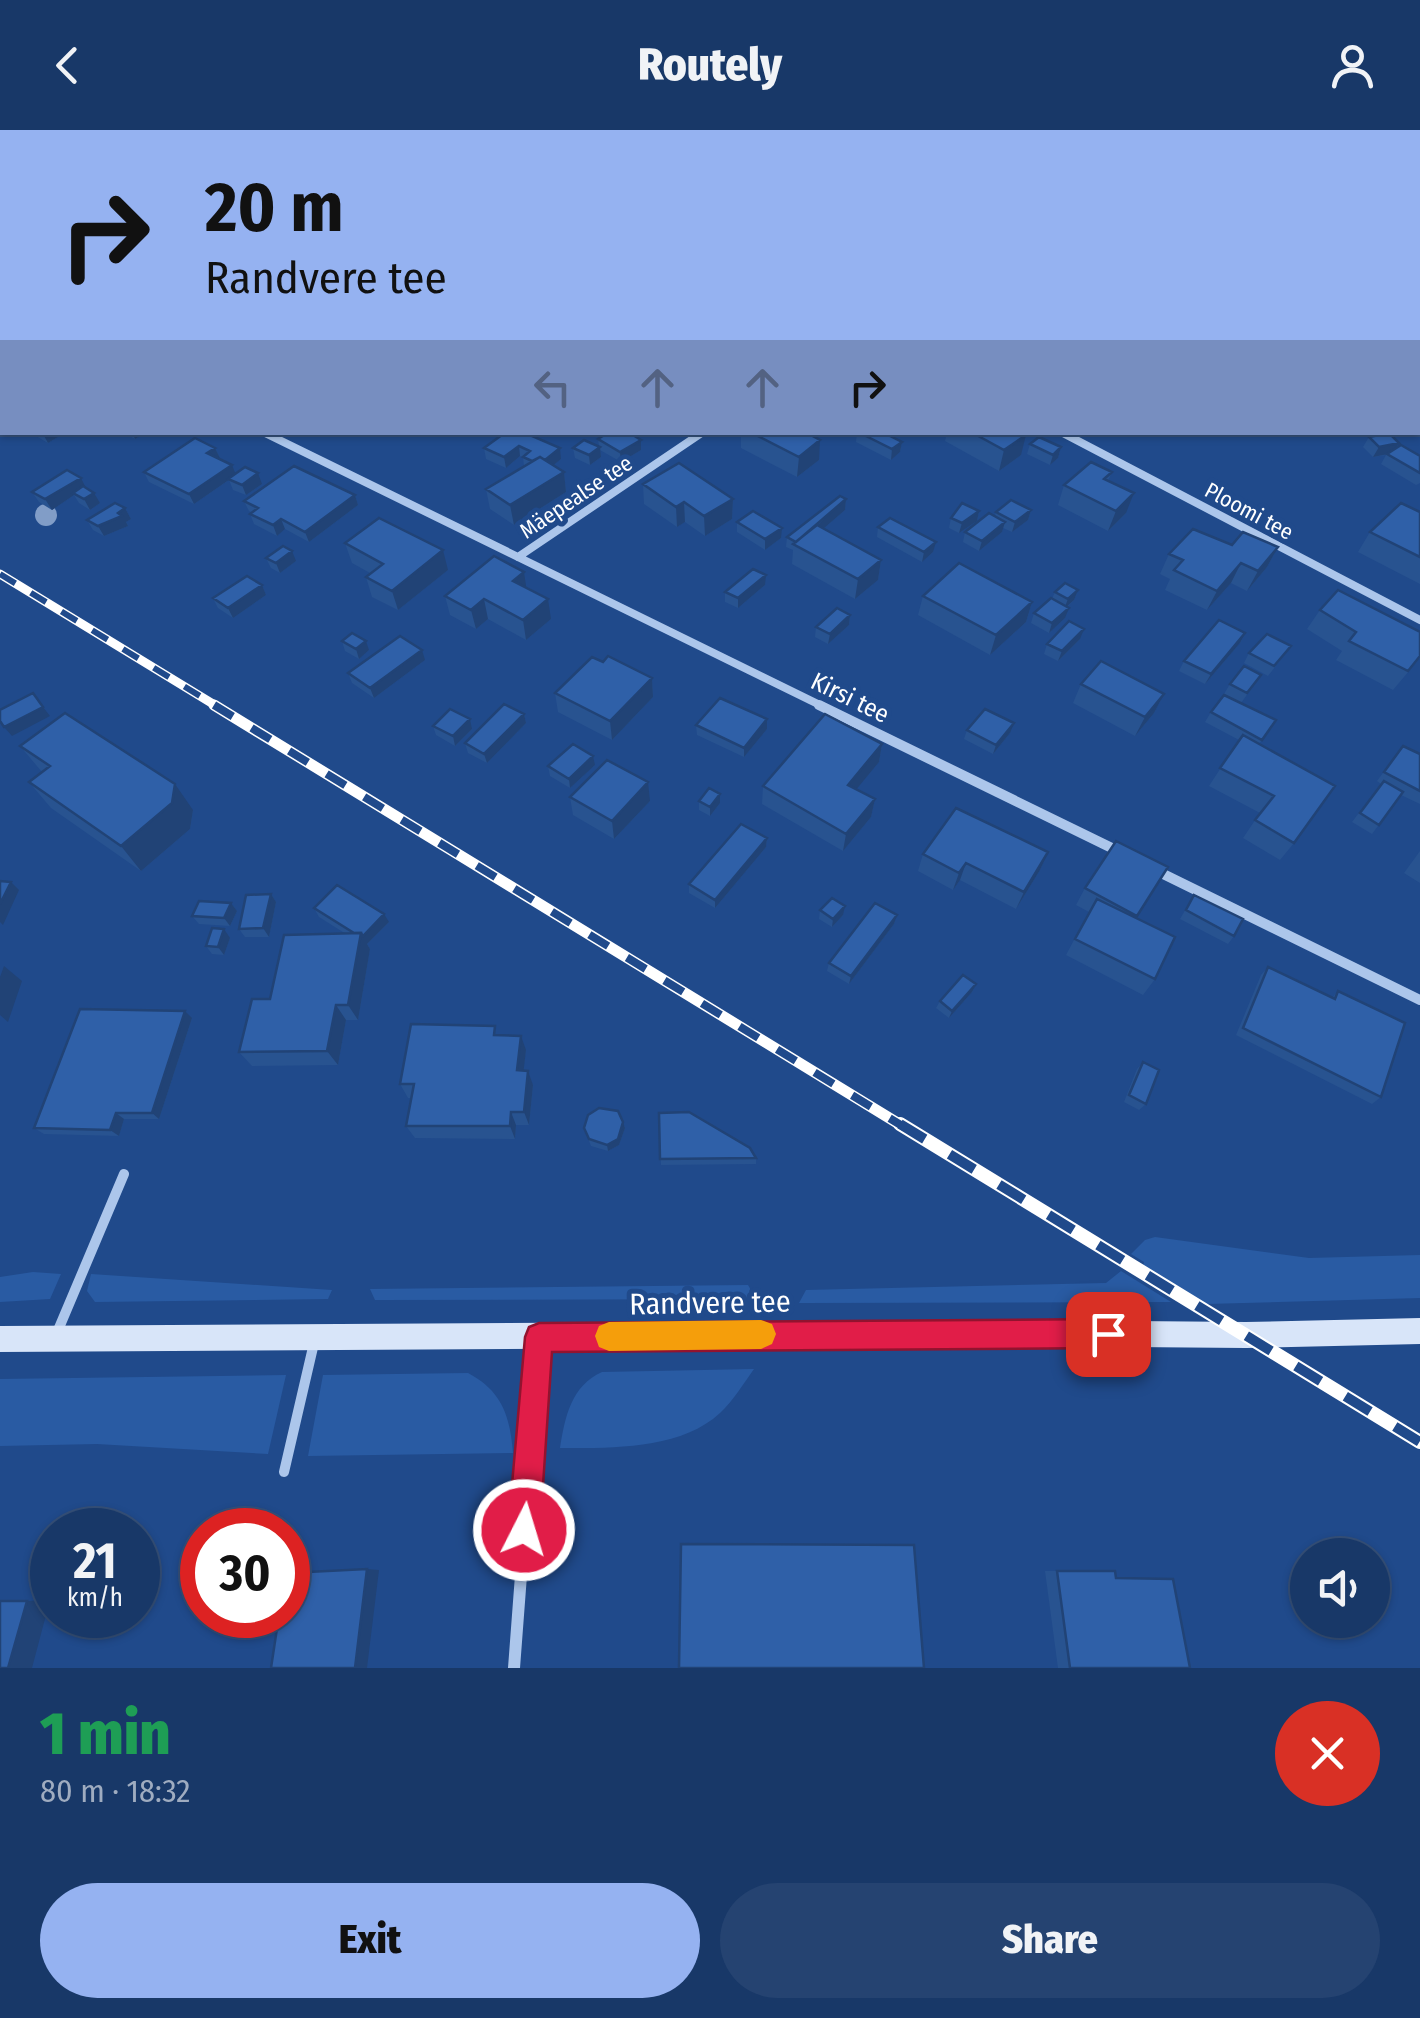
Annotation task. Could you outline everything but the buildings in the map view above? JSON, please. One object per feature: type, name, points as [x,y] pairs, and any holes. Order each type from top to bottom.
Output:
[{"type":"main road","name":"Randvere tee","points":[[0,1339],[1004,1332],[1246,1336],[1420,1331]]},
{"type":"street","name":"Kirsi tee","points":[[269,435],[1420,1000]]},
{"type":"street","name":"Mäepealse tee","points":[[518,557],[699,435]]},
{"type":"street","name":"Ploomi tee","points":[[1067,435],[1420,620]]},
{"type":"street","points":[[514,1668],[539,1337]]},
{"type":"lane","points":[[54,1339],[124,1174]]},
{"type":"lane","points":[[284,1472],[315,1338]]},
{"type":"shaded area","points":[[1155,1237],[1309,1258],[1420,1255],[1420,1298],[1206,1304],[1143,1267],[1144,1262],[1131,1254],[1145,1240]]},
{"type":"shaded area","points":[[1121,1271],[1171,1302],[799,1303],[806,1290],[1106,1283]]},
{"type":"shaded area","points":[[33,1272],[61,1274],[50,1299],[0,1302],[0,1277]]},
{"type":"shaded area","points":[[91,1274],[332,1290],[328,1299],[95,1302],[87,1291]]},
{"type":"shaded area","points":[[748,1285],[756,1299],[375,1300],[370,1289]]},
{"type":"shaded area","points":[[754,1369],[720,1413],[685,1434],[644,1444],[560,1448],[576,1394],[602,1372]]},
{"type":"shaded area","points":[[468,1373],[489,1388],[502,1406],[513,1453],[308,1456],[323,1375]]},
{"type":"shaded area","points":[[286,1375],[268,1454],[97,1444],[0,1446],[0,1379]]},
{"type":"railway","points":[[0,574],[218,707]]},
{"type":"railway","points":[[214,705],[904,1127]]},
{"type":"railway","points":[[900,1124],[1420,1442]]},
{"type":"slow traffic","points":[[609,1336],[761,1334]]},
{"type":"route","points":[[524,1530],[539,1337],[1108,1334]]}]
